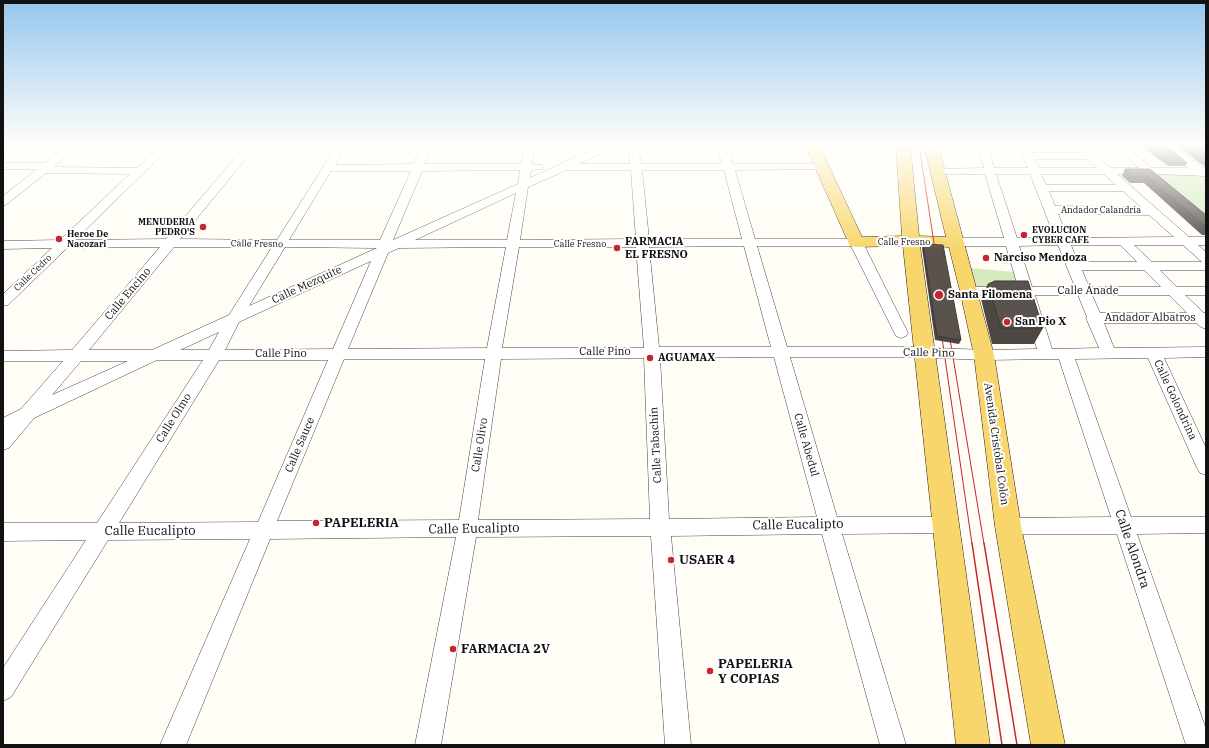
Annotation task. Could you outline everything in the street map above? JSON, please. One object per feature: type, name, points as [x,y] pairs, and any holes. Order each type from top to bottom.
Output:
[{"type":"main road","points":[[829,180],[856,242]]},
{"type":"main road","points":[[906,180],[911,237],[973,745]]},
{"type":"main road","name":"Avenida Cristóbal Colón","points":[[939,180],[969,291],[984,355],[1008,526],[1048,745]]},
{"type":"main road","points":[[844,215],[855,224],[868,231],[911,237]]},
{"type":"main road","name":"Calle Fresno","points":[[856,242],[911,237],[956,242]]},
{"type":"street","points":[[4,200],[30,180]]},
{"type":"street","name":"Calle Cedro","points":[[3,302],[131,180]]},
{"type":"street","name":"Calle Encino","points":[[3,443],[223,180]]},
{"type":"street","name":"Calle Olmo","points":[[3,689],[214,355],[234,318],[320,180]]},
{"type":"street","name":"Calle Sauce","points":[[173,745],[338,354],[388,246],[413,180]]},
{"type":"street","name":"Calle Olivo","points":[[428,745],[466,529],[494,352],[525,180]]},
{"type":"street","name":"Calle Mezquite","points":[[3,425],[388,246],[537,180]]},
{"type":"street","name":"Calle Tabachín","points":[[637,180],[652,352],[660,526],[678,745]]},
{"type":"street","name":"Calle Abedul","points":[[732,180],[893,745]]},
{"type":"street","name":"Calle Alondra","points":[[993,180],[1027,291],[1056,354],[1124,525],[1198,745]]},
{"type":"street","points":[[1038,180],[1109,354]]},
{"type":"street","points":[[1117,180],[1206,259]]},
{"type":"street","points":[[1041,188],[1126,188]]},
{"type":"street","name":"Andador Calandria","points":[[1050,210],[1151,211]]},
{"type":"street","points":[[1123,241],[1172,291],[1204,320]]},
{"type":"street","name":"Calle Fresno","points":[[956,242],[1206,241]]},
{"type":"street","points":[[856,242],[901,334]]},
{"type":"street","name":"Calle Fresno","points":[[3,245],[170,243],[388,246],[856,242]]},
{"type":"street","points":[[1072,266],[1206,266]]},
{"type":"street","name":"Calle Ánade","points":[[969,291],[1206,291]]},
{"type":"street","name":"Andador Albatros","points":[[1093,318],[1204,320]]},
{"type":"street","name":"Calle Pino","points":[[3,356],[494,352],[925,352],[984,355],[1206,352]]},
{"type":"street","name":"Calle Golondrina","points":[[1154,353],[1206,468]]},
{"type":"street","name":"Calle Eucalipto","points":[[3,532],[264,531],[829,524],[946,525]]},
{"type":"street","points":[[1008,526],[1206,525]]},
{"type":"green space","points":[[1163,180],[1206,180],[1206,215]]},
{"type":"green space","points":[[971,268],[1015,272],[1021,288],[976,287]]},
{"type":"building","points":[[1151,180],[1163,180],[1206,215],[1206,227]]},
{"type":"building","name":"Santa Filomena","points":[[923,244],[943,245],[961,340],[937,336]]},
{"type":"building","points":[[995,281],[1028,281],[1043,328],[1001,328],[988,284]]},
{"type":"tram line","points":[[924,180],[936,256]]},
{"type":"tram line","points":[[941,331],[972,544]]},
{"type":"tram line","points":[[949,333],[984,544]]},
{"type":"tram line","points":[[972,543],[1002,745]]},
{"type":"tram line","points":[[984,543],[1017,745]]},
{"type":"place","name":"MENUDERIA PEDRO'S","points":[[203,227]]},
{"type":"place","name":"EVOLUCION CYBER CAFE","points":[[1024,235]]},
{"type":"place","name":"Heroe De Nacozari","points":[[59,239]]},
{"type":"place","name":"FARMACIA EL FRESNO","points":[[617,248]]},
{"type":"place","name":"Narciso Mendoza","points":[[986,258]]},
{"type":"place","name":"Santa Filomena","points":[[939,295]]},
{"type":"place","name":"San Pio X","points":[[1007,322]]},
{"type":"place","name":"AGUAMAX","points":[[650,358]]},
{"type":"place","name":"PAPELERIA","points":[[316,523]]},
{"type":"place","name":"USAER 4","points":[[671,560]]},
{"type":"place","name":"FARMACIA 2V","points":[[453,649]]},
{"type":"place","name":"PAPELERIA Y COPIAS","points":[[710,671]]}]
